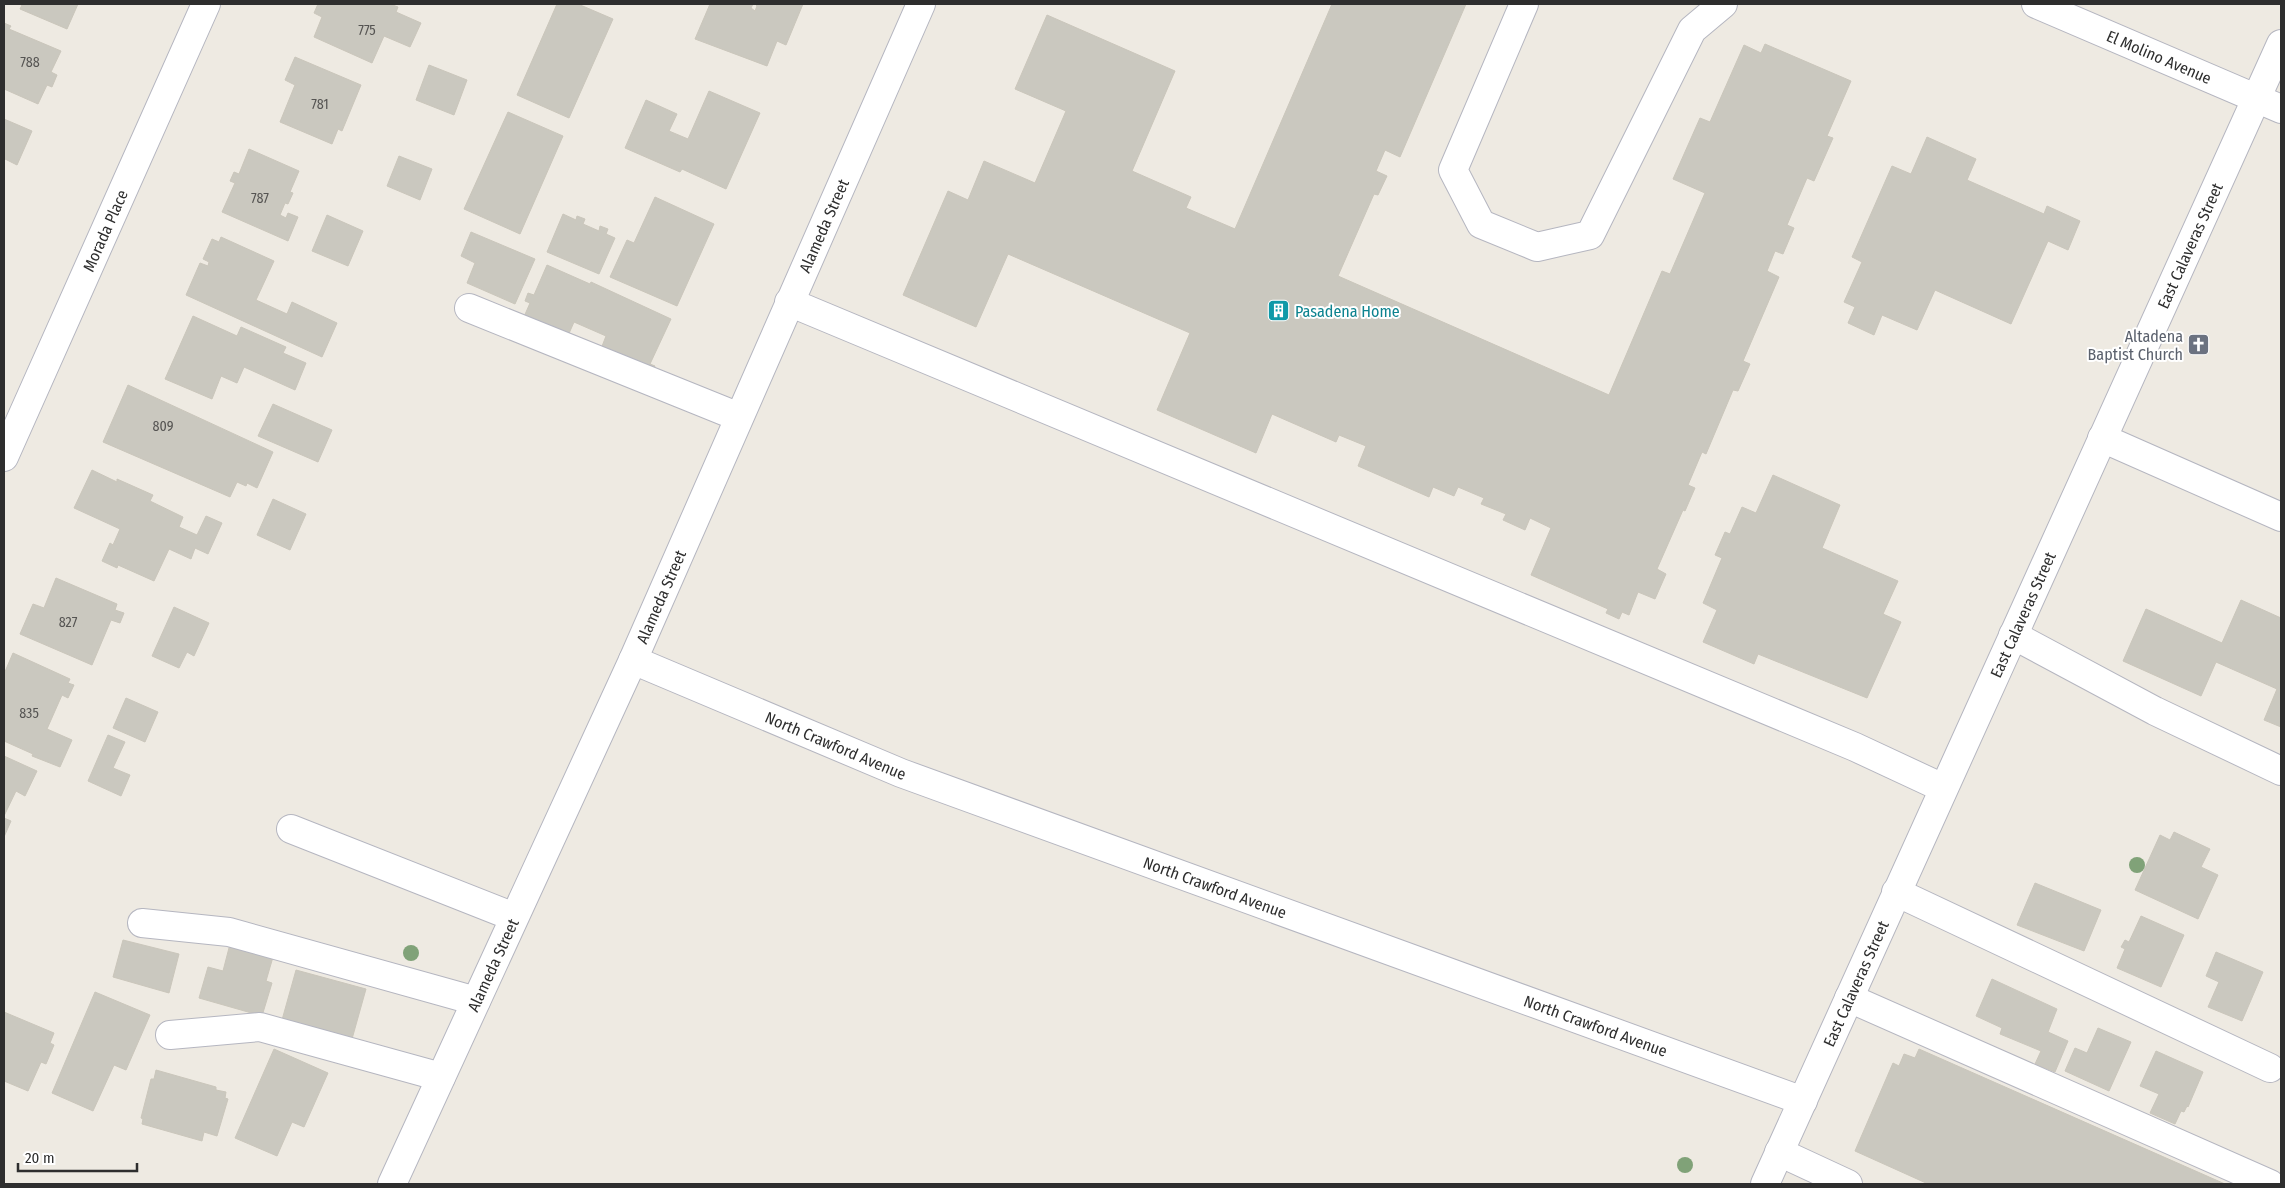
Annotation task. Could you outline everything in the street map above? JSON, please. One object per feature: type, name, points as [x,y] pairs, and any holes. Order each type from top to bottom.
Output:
[{"type":"street","name":"Morada Place","points":[[4,457],[206,4]]},
{"type":"street","name":"Alameda Street","points":[[392,1184],[633,660],[921,4]]},
{"type":"street","points":[[1524,4],[1453,170],[1481,224],[1537,248],[1590,235],[1692,30],[1723,4]]},
{"type":"street","name":"El Molino Avenue","points":[[2036,4],[2269,104]]},
{"type":"street","name":"East Calaveras Street","points":[[1765,1184],[2102,438],[2269,104],[2281,44]]},
{"type":"street","points":[[789,302],[1855,747],[1943,788]]},
{"type":"street","points":[[469,308],[739,417]]},
{"type":"street","points":[[2102,438],[2281,517]]},
{"type":"street","points":[[2013,635],[2155,711],[2281,771]]},
{"type":"street","name":"North Crawford Avenue","points":[[633,660],[901,774],[1802,1101]]},
{"type":"street","points":[[291,829],[514,917]]},
{"type":"street","points":[[1896,892],[2270,1068]]},
{"type":"street","points":[[142,923],[228,932],[476,1001]]},
{"type":"street","points":[[1849,998],[2270,1184]]},
{"type":"street","points":[[170,1035],[260,1027],[441,1077]]},
{"type":"street","points":[[1779,1152],[1848,1184]]},
{"type":"building","points":[[18,4],[78,4],[67,29],[20,9],[22,5]]},
{"type":"building","points":[[318,4],[390,4],[398,7],[396,12],[421,23],[410,47],[384,36],[372,63],[314,37],[322,17],[314,13]]},
{"type":"building","points":[[557,4],[578,4],[613,19],[569,118],[517,95]]},
{"type":"building","points":[[710,4],[753,4],[751,8],[755,11],[757,6],[755,4],[803,4],[786,45],[777,41],[767,66],[695,39]]},
{"type":"building","name":"Pasadena Home","points":[[1332,4],[1466,4],[1400,157],[1385,150],[1376,171],[1387,176],[1378,195],[1374,194],[1338,276],[1609,395],[1662,271],[1670,274],[1705,193],[1673,179],[1700,118],[1710,122],[1744,45],[1761,53],[1765,44],[1851,81],[1827,136],[1833,138],[1814,181],[1807,178],[1787,225],[1794,228],[1783,254],[1775,251],[1767,271],[1779,277],[1743,361],[1750,364],[1738,391],[1733,390],[1706,454],[1702,452],[1688,485],[1695,488],[1685,511],[1683,510],[1657,569],[1666,574],[1655,599],[1638,592],[1629,615],[1622,612],[1619,619],[1606,613],[1608,609],[1531,575],[1551,528],[1530,518],[1525,530],[1503,520],[1506,514],[1481,504],[1484,498],[1458,487],[1454,496],[1433,487],[1429,497],[1358,466],[1366,446],[1339,435],[1336,442],[1272,414],[1256,453],[1157,410],[1190,333],[1008,254],[976,327],[903,295],[948,191],[968,200],[984,161],[1035,183],[1066,111],[1015,89],[1047,15],[1175,71],[1132,171],[1191,197],[1186,208],[1235,229]]},
{"type":"building","points":[[4,23],[11,26],[9,29],[61,51],[51,72],[57,75],[52,87],[47,85],[38,104],[4,89]]},
{"type":"building","points":[[295,57],[361,85],[342,131],[338,129],[332,144],[280,122],[295,85],[285,80]]},
{"type":"building","points":[[429,65],[467,80],[454,115],[416,100]]},
{"type":"building","points":[[709,91],[760,113],[726,189],[682,169],[680,172],[625,148],[646,100],[677,114],[669,131],[688,139]]},
{"type":"building","points":[[508,112],[563,136],[520,234],[464,209]]},
{"type":"building","points":[[4,119],[32,131],[17,165],[5,159],[4,161]]},
{"type":"building","points":[[1927,137],[1976,159],[1967,180],[2044,214],[2047,206],[2080,221],[2068,250],[2048,241],[2011,324],[1935,290],[1917,330],[1882,315],[1874,335],[1848,323],[1855,307],[1844,302],[1862,262],[1852,257],[1892,166],[1911,174]]},
{"type":"building","points":[[249,149],[299,171],[290,192],[293,193],[288,204],[285,203],[280,215],[286,218],[288,213],[298,217],[288,241],[222,212],[235,183],[230,181],[234,172],[239,174]]},
{"type":"building","points":[[399,156],[432,169],[420,200],[387,186]]},
{"type":"building","points":[[655,197],[714,224],[677,306],[610,277],[627,240],[634,243]]},
{"type":"building","points":[[563,214],[576,220],[577,216],[585,219],[583,224],[599,231],[600,226],[608,229],[606,234],[615,238],[599,274],[547,252]]},
{"type":"building","points":[[327,215],[363,231],[348,266],[312,251]]},
{"type":"building","points":[[471,232],[535,259],[515,304],[467,283],[475,263],[461,256]]},
{"type":"building","points":[[221,237],[274,261],[256,300],[287,314],[292,302],[337,323],[322,357],[186,295],[200,263],[208,266],[209,262],[203,259],[212,239],[219,242]]},
{"type":"building","points":[[547,265],[590,284],[591,282],[671,319],[650,364],[655,366],[652,373],[599,354],[606,336],[574,322],[567,338],[523,319],[530,303],[525,301],[528,293],[534,295]]},
{"type":"building","points":[[193,316],[237,336],[241,327],[286,347],[283,353],[306,363],[295,390],[244,367],[237,383],[221,376],[212,399],[165,379]]},
{"type":"building","points":[[128,385],[273,452],[257,488],[247,483],[246,486],[237,482],[230,497],[103,442]]},
{"type":"building","points":[[273,404],[332,430],[318,462],[258,436]]},
{"type":"building","points":[[92,470],[117,482],[117,479],[153,495],[150,501],[183,517],[179,527],[197,535],[206,516],[222,523],[208,554],[195,548],[191,559],[169,549],[154,581],[118,565],[117,568],[102,561],[110,543],[113,545],[120,529],[74,508]]},
{"type":"building","points":[[1773,475],[1840,505],[1822,548],[1898,581],[1883,614],[1901,622],[1867,698],[1758,654],[1754,664],[1703,642],[1717,610],[1703,603],[1722,558],[1715,555],[1725,532],[1730,534],[1742,507],[1756,513]]},
{"type":"building","points":[[273,499],[306,514],[290,550],[257,535]]},
{"type":"building","points":[[56,578],[117,604],[115,610],[124,613],[120,623],[111,620],[92,665],[20,634],[33,604],[44,608]]},
{"type":"building","points":[[2241,600],[2281,618],[2281,727],[2264,720],[2277,689],[2216,662],[2201,696],[2123,661],[2146,609],[2222,643]]},
{"type":"building","points":[[174,607],[209,623],[194,656],[187,652],[179,668],[152,656]]},
{"type":"building","points":[[13,653],[70,679],[68,683],[74,685],[68,698],[62,695],[47,729],[72,740],[60,767],[32,756],[33,754],[4,741],[4,674]]},
{"type":"building","points":[[126,698],[158,712],[145,742],[113,728]]},
{"type":"building","points":[[108,735],[125,742],[113,768],[130,775],[121,796],[88,781]]},
{"type":"building","points":[[4,756],[37,771],[25,796],[16,791],[4,816]]},
{"type":"building","points":[[4,818],[11,821],[4,837]]},
{"type":"building","points":[[2174,832],[2210,849],[2201,867],[2218,875],[2198,919],[2135,890],[2160,835],[2170,840]]},
{"type":"building","points":[[2035,883],[2101,910],[2084,951],[2017,925]]},
{"type":"building","points":[[2141,916],[2184,935],[2161,987],[2117,968],[2125,949],[2121,947],[2125,940],[2129,942]]},
{"type":"building","points":[[123,940],[179,954],[169,993],[113,977]]},
{"type":"building","points":[[230,944],[273,957],[266,981],[272,983],[262,1016],[199,998],[208,967],[223,971]]},
{"type":"building","points":[[2216,952],[2263,972],[2242,1021],[2208,1007],[2219,982],[2206,976]]},
{"type":"building","points":[[296,970],[366,989],[352,1039],[282,1020]]},
{"type":"building","points":[[1992,979],[2057,1009],[2048,1032],[2068,1041],[2055,1072],[2035,1064],[2041,1051],[2000,1034],[2002,1028],[1976,1016]]},
{"type":"building","points":[[95,992],[150,1015],[126,1070],[114,1065],[93,1111],[52,1093]]},
{"type":"building","points":[[4,1012],[54,1033],[50,1043],[54,1045],[46,1064],[41,1062],[28,1091],[4,1081]]},
{"type":"building","points":[[2098,1028],[2131,1042],[2109,1091],[2065,1071],[2075,1048],[2087,1053]]},
{"type":"building","points":[[274,1049],[328,1073],[304,1127],[292,1122],[277,1156],[235,1138]]},
{"type":"building","points":[[1919,1049],[2225,1184],[1925,1184],[1855,1151],[1893,1063],[1899,1066],[1904,1054],[1915,1058]]},
{"type":"building","points":[[2156,1051],[2203,1072],[2188,1107],[2184,1112],[2181,1111],[2175,1124],[2150,1113],[2159,1094],[2140,1086]]},
{"type":"building","points":[[156,1070],[216,1087],[216,1090],[226,1092],[225,1098],[228,1099],[217,1136],[204,1132],[202,1141],[142,1124],[143,1119],[141,1118],[151,1079],[154,1079]]},
{"type":"place","name":"Pasadena Home","points":[[1279,311]]},
{"type":"place","name":"Altadena Baptist Church","points":[[2199,345]]}]
